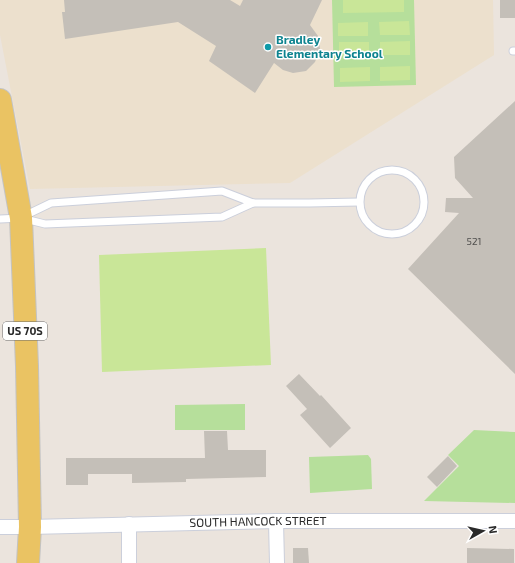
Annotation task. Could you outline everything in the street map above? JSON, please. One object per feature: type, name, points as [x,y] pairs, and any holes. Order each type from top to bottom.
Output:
[{"type":"main road","name":"US 70S","points":[[0,100],[10,219],[27,366],[30,527],[28,563]]},
{"type":"street","name":"SOUTH HANCOCK STREET","points":[[0,527],[276,521],[515,521]]},
{"type":"street","points":[[276,521],[277,563]]},
{"type":"street","points":[[129,524],[129,563]]},
{"type":"lane","points":[[385,170],[396,170],[407,173],[416,180],[422,189],[424,200],[423,211],[419,221],[412,228],[402,233],[392,235],[373,229],[361,212],[359,202],[361,191],[367,181],[375,174],[385,170]]},
{"type":"lane","points":[[10,219],[51,202],[222,192],[253,203],[359,202]]},
{"type":"lane","points":[[10,219],[46,224],[222,217],[253,203]]},
{"type":"shaded area","points":[[0,0],[493,0],[494,55],[290,183],[30,189],[0,35]]},
{"type":"green space","points":[[332,0],[414,0],[416,85],[334,87]]},
{"type":"green space","points":[[343,0],[404,0],[404,12],[343,13]]},
{"type":"green space","points":[[409,21],[410,35],[380,35],[379,22]]},
{"type":"green space","points":[[368,22],[368,36],[338,36],[338,23]]},
{"type":"green space","points":[[410,41],[410,55],[380,55],[380,42]]},
{"type":"green space","points":[[339,42],[369,42],[369,56],[339,56]]},
{"type":"green space","points":[[410,66],[410,80],[380,81],[380,67]]},
{"type":"green space","points":[[370,67],[370,81],[340,82],[340,68]]},
{"type":"green space","points":[[266,248],[271,365],[102,372],[99,255]]},
{"type":"green space","points":[[245,404],[245,430],[175,430],[175,405]]},
{"type":"green space","points":[[474,430],[515,432],[515,503],[424,501],[459,466],[448,455]]},
{"type":"green space","points":[[368,455],[371,459],[372,489],[310,493],[309,457]]},
{"type":"building","name":"Bradley Elementary School","points":[[64,0],[230,0],[240,6],[243,0],[322,0],[310,25],[318,36],[320,49],[315,62],[306,71],[293,73],[283,70],[274,63],[255,93],[209,61],[216,46],[178,22],[65,39],[62,12],[65,12]]},
{"type":"building","points":[[500,0],[515,0],[515,18],[500,18]]},
{"type":"building","points":[[515,101],[515,374],[408,269],[459,213],[445,212],[446,198],[473,198],[455,178],[454,157]]},
{"type":"building","points":[[299,374],[320,396],[321,395],[351,428],[330,448],[300,415],[307,409],[286,386]]},
{"type":"building","points":[[204,431],[227,431],[228,450],[266,450],[266,477],[186,479],[186,482],[132,483],[132,474],[88,474],[88,485],[66,485],[66,458],[205,458]]},
{"type":"building","points":[[448,456],[457,466],[437,487],[427,477]]},
{"type":"building","points":[[293,548],[308,548],[309,563],[293,563]]},
{"type":"building","points":[[467,548],[514,549],[514,563],[467,563]]},
{"type":"place","name":"Bradley Elementary School","points":[[268,47]]}]
